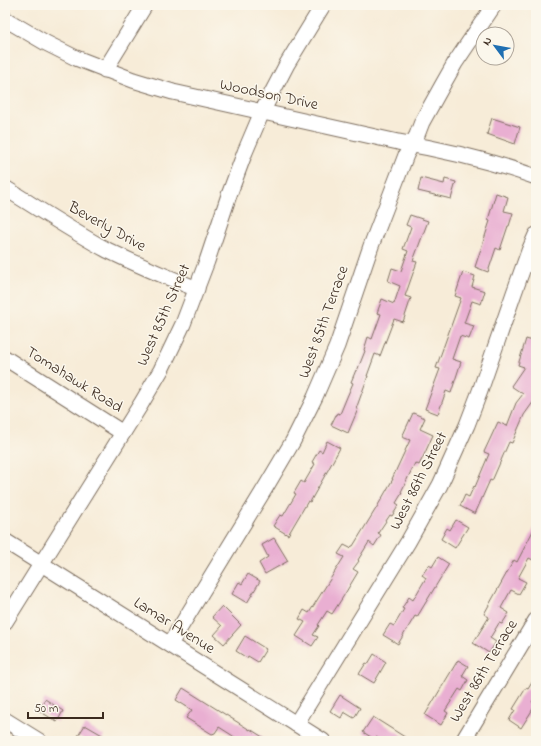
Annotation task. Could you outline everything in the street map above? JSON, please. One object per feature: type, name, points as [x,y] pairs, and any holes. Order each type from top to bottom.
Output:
[{"type":"street","points":[[105,70],[145,5]]},
{"type":"street","name":"West 85th Street","points":[[5,622],[123,433],[160,370],[183,324],[197,289],[208,261],[229,195],[262,112],[287,64],[323,5]]},
{"type":"street","name":"West 85th Terrace","points":[[170,644],[268,485],[293,441],[315,397],[337,346],[379,224],[406,155],[455,63],[494,5]]},
{"type":"street","name":"Woodson Drive","points":[[5,19],[46,43],[76,58],[133,80],[173,92],[475,158],[536,177]]},
{"type":"street","name":"Beverly Drive","points":[[5,188],[106,249],[154,272],[197,289]]},
{"type":"street","name":"West 86th Street","points":[[296,724],[408,542],[440,484],[467,425],[536,235]]},
{"type":"street","name":"Tomahawk Road","points":[[5,358],[123,433]]},
{"type":"street","name":"Lamar Avenue","points":[[5,541],[323,741]]},
{"type":"street","name":"West 86th Terrace","points":[[463,741],[536,620]]},
{"type":"street","points":[[5,720],[39,741]]},
{"type":"building","points":[[492,118],[520,127],[515,144],[487,134]]},
{"type":"building","points":[[421,178],[444,184],[445,179],[456,182],[451,199],[418,191]]},
{"type":"building","points":[[496,193],[508,197],[504,211],[513,213],[500,250],[496,248],[488,272],[475,267],[490,221],[488,220]]},
{"type":"building","points":[[410,215],[428,221],[413,261],[417,262],[405,296],[411,298],[403,322],[394,319],[380,356],[375,354],[356,409],[358,409],[348,433],[331,425],[337,413],[340,414],[353,383],[351,382],[365,351],[368,337],[372,339],[381,314],[377,313],[382,299],[394,304],[400,286],[388,281],[392,268],[401,271],[408,251],[403,249],[411,227],[406,225]]},
{"type":"building","points":[[463,272],[475,276],[472,287],[485,291],[481,304],[472,301],[464,323],[474,326],[469,339],[460,336],[452,359],[461,362],[451,393],[446,391],[438,414],[425,409],[440,369],[436,368],[461,298],[455,296]]},
{"type":"building","points":[[526,339],[536,342],[536,398],[524,415],[512,443],[509,442],[492,481],[490,480],[475,514],[460,506],[465,495],[469,497],[474,486],[475,487],[489,454],[484,452],[498,422],[507,426],[516,403],[523,394],[511,386],[524,367],[518,365]]},
{"type":"building","points":[[413,413],[425,418],[420,429],[433,435],[419,465],[415,463],[396,503],[399,505],[378,533],[381,535],[374,546],[369,542],[353,569],[358,572],[343,597],[332,614],[327,611],[318,625],[319,626],[313,635],[318,637],[312,646],[296,636],[305,622],[299,619],[304,610],[309,613],[344,557],[338,554],[344,545],[350,548],[353,546],[393,479],[410,440],[402,437]]},
{"type":"building","points":[[327,441],[340,448],[310,502],[308,501],[288,535],[273,526],[280,515],[283,516],[296,494],[294,493],[301,481],[304,483],[315,464],[312,462],[319,450],[322,452]]},
{"type":"building","points":[[456,520],[468,527],[455,548],[441,539],[447,528],[450,530]]},
{"type":"building","points":[[536,525],[536,554],[533,560],[529,558],[518,578],[526,582],[519,594],[511,590],[501,608],[509,613],[502,624],[499,623],[490,638],[496,642],[489,653],[473,643],[489,617],[484,614],[514,560],[517,562]]},
{"type":"building","points":[[274,538],[288,561],[265,574],[259,563],[268,557],[262,545]]},
{"type":"building","points":[[438,557],[449,564],[417,617],[415,616],[398,644],[383,635],[390,624],[394,626],[409,597],[413,600],[426,578],[422,575],[429,565],[432,567]]},
{"type":"building","points":[[248,574],[260,581],[247,603],[232,594],[239,582],[242,584]]},
{"type":"building","points":[[222,606],[241,625],[224,644],[214,635],[222,626],[212,617]]},
{"type":"building","points":[[245,636],[266,649],[258,662],[248,656],[247,658],[236,651]]},
{"type":"building","points":[[374,654],[386,662],[374,683],[359,674]]},
{"type":"building","points":[[458,660],[468,666],[462,676],[468,680],[462,691],[459,689],[445,711],[448,713],[441,725],[425,715]]},
{"type":"building","points":[[536,676],[536,696],[532,702],[536,704],[521,728],[509,720],[515,710],[513,709],[526,688],[528,689]]},
{"type":"building","points":[[183,688],[269,741],[241,741],[219,727],[215,733],[212,734],[186,718],[192,710],[176,700]]},
{"type":"building","points":[[340,695],[360,708],[354,718],[344,712],[341,718],[330,711]]},
{"type":"building","points":[[45,699],[63,711],[57,722],[38,710]]},
{"type":"building","points":[[373,717],[411,741],[383,741],[376,737],[374,739],[363,732]]},
{"type":"building","points":[[85,725],[104,736],[101,741],[87,741],[78,736]]}]
